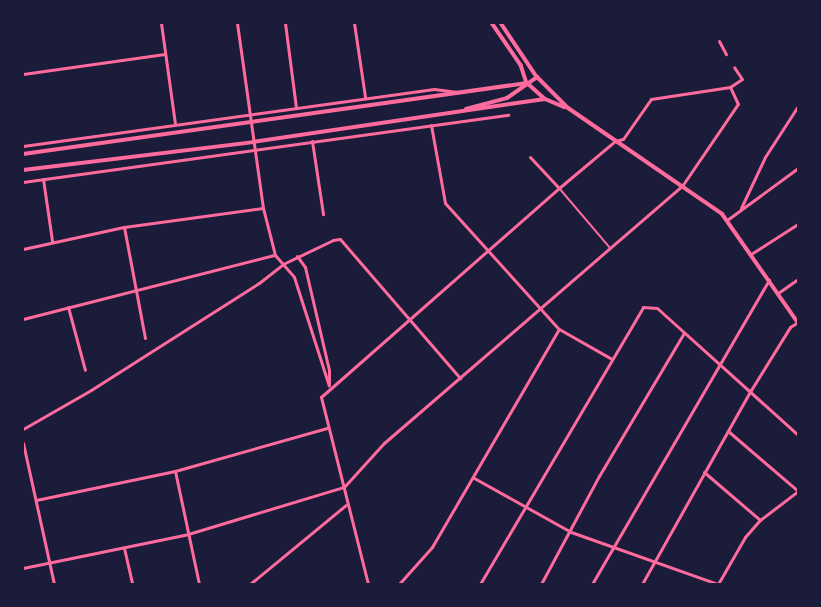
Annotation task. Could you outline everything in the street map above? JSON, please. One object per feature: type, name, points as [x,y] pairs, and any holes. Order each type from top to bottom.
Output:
[{"type":"main road","points":[[458,112],[507,98],[537,77],[568,108],[682,186],[727,220],[798,322]]},
{"type":"main road","points":[[23,154],[250,124],[527,83]]},
{"type":"main road","points":[[527,83],[544,99],[568,108]]},
{"type":"main road","points":[[23,170],[253,142],[544,99]]},
{"type":"street","points":[[161,23],[175,124]]},
{"type":"street","points":[[236,23],[248,114],[263,208],[275,255],[294,277],[329,386]]},
{"type":"street","points":[[285,23],[296,108]]},
{"type":"street","points":[[354,23],[365,98]]},
{"type":"street","points":[[492,23],[521,65],[527,83]]},
{"type":"street","points":[[501,23],[537,77]]},
{"type":"street","points":[[719,42],[726,54]]},
{"type":"street","points":[[23,74],[165,54]]},
{"type":"street","points":[[368,584],[346,505],[344,487],[327,428],[321,397],[329,386],[411,320],[488,249],[559,188],[615,141],[623,139],[646,103],[656,96],[730,87],[742,78],[734,67]]},
{"type":"street","points":[[23,568],[188,534],[344,487],[384,443],[682,186],[738,104],[730,87]]},
{"type":"street","points":[[23,146],[434,88],[465,93]]},
{"type":"street","points":[[741,208],[765,156],[798,106]]},
{"type":"street","points":[[458,112],[459,120]]},
{"type":"street","points":[[23,182],[459,120],[508,115]]},
{"type":"street","points":[[431,125],[445,203],[560,329],[610,358]]},
{"type":"street","points":[[312,141],[323,214]]},
{"type":"street","points":[[530,157],[559,188],[610,249]]},
{"type":"street","points":[[727,220],[741,208],[798,168]]},
{"type":"street","points":[[43,179],[52,241]]},
{"type":"street","points":[[23,249],[52,241],[124,227],[263,208]]},
{"type":"street","points":[[751,254],[798,224]]},
{"type":"street","points":[[124,227],[145,338]]},
{"type":"street","points":[[23,429],[111,377],[259,283],[283,264],[297,256],[340,239],[460,378]]},
{"type":"street","points":[[23,319],[275,255]]},
{"type":"street","points":[[297,256],[305,267],[329,370],[329,386]]},
{"type":"street","points":[[778,293],[798,279]]},
{"type":"street","points":[[592,584],[718,365],[769,280]]},
{"type":"street","points":[[480,584],[639,310],[650,305],[657,308],[718,365],[751,390],[798,435]]},
{"type":"street","points":[[68,307],[85,370]]},
{"type":"street","points":[[642,584],[751,390],[790,327],[798,322]]},
{"type":"street","points":[[399,584],[432,547],[474,478],[560,329]]},
{"type":"street","points":[[541,584],[571,532],[599,476],[684,333]]},
{"type":"street","points":[[36,500],[175,471],[327,428]]},
{"type":"street","points":[[474,478],[523,508],[571,532],[655,560],[718,584],[745,537],[760,520],[798,491],[728,431]]},
{"type":"street","points":[[23,443],[54,584]]},
{"type":"street","points":[[175,471],[199,584]]},
{"type":"street","points":[[704,472],[760,520]]},
{"type":"street","points":[[250,584],[346,505]]},
{"type":"street","points":[[124,548],[132,584]]}]
